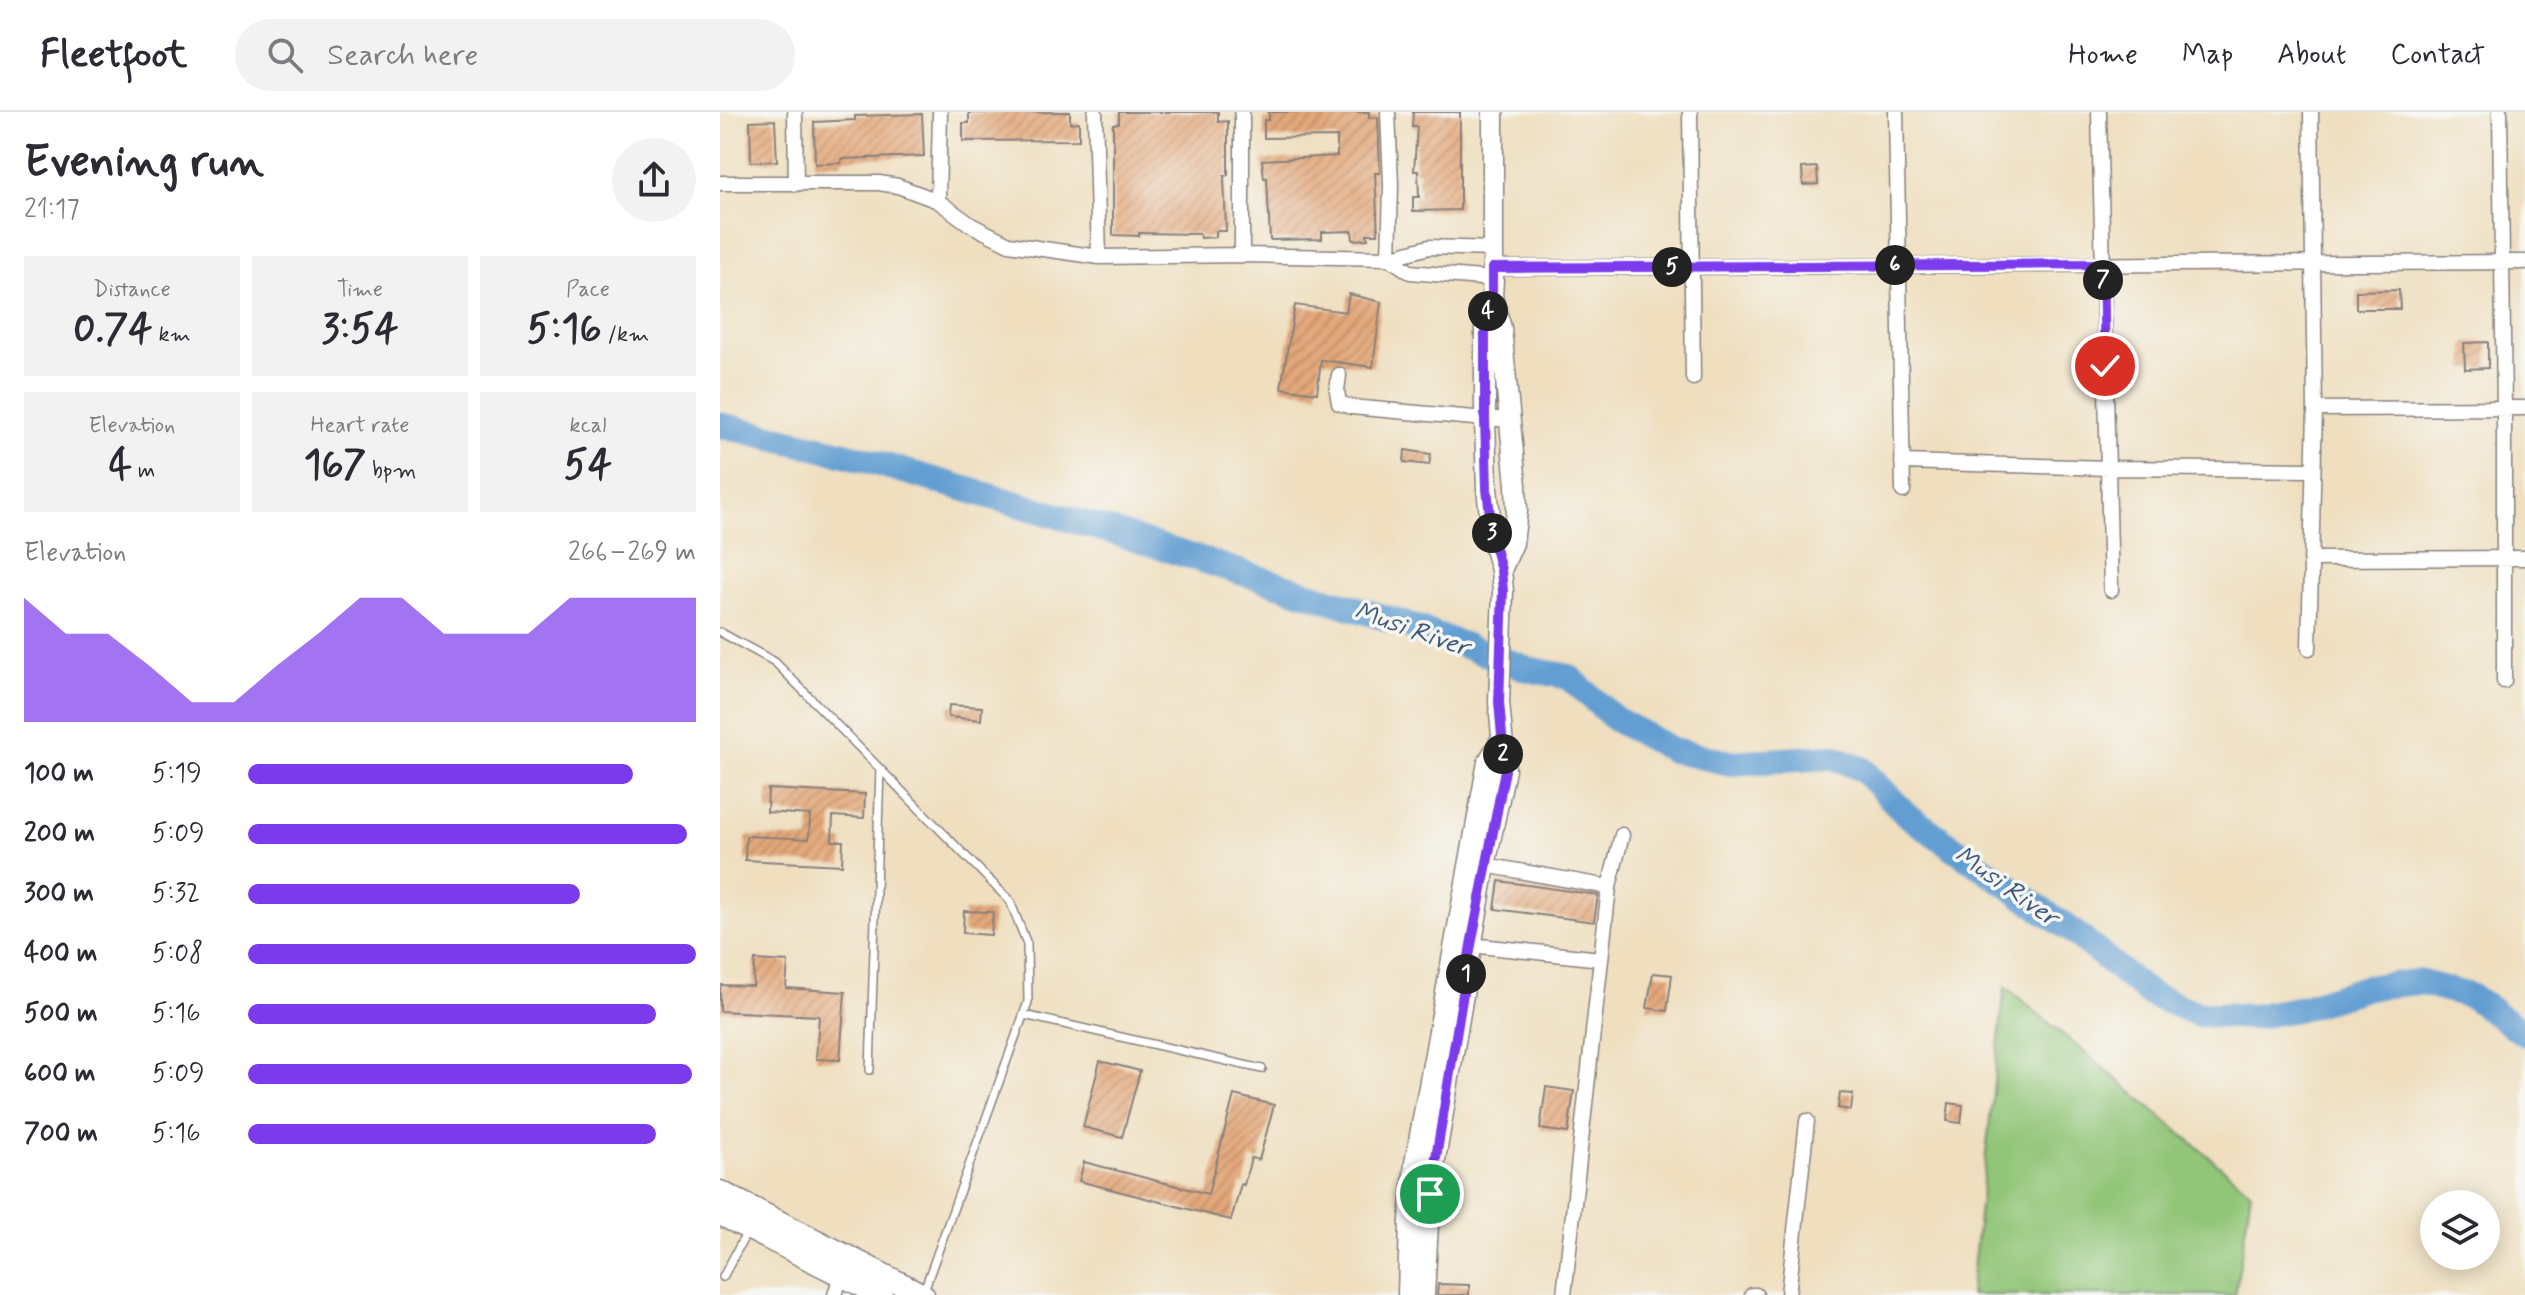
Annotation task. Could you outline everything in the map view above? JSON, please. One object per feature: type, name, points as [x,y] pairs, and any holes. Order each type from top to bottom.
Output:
[{"type":"main road","points":[[720,1192],[923,1295]]},
{"type":"main road","points":[[720,1214],[749,1228],[838,1285],[881,1295]]},
{"type":"street","points":[[795,112],[796,184]]},
{"type":"street","points":[[938,201],[940,112]]},
{"type":"street","points":[[1095,112],[1099,257]]},
{"type":"street","points":[[1242,112],[1242,255]]},
{"type":"street","points":[[1388,112],[1391,185],[1389,258]]},
{"type":"street","points":[[1449,1028],[1471,945],[1505,770],[1499,702],[1502,580],[1493,541],[1487,489],[1485,419],[1485,323],[1492,273],[1493,112]]},
{"type":"street","points":[[1690,112],[1693,378]]},
{"type":"street","points":[[1896,112],[1903,491]]},
{"type":"street","points":[[2099,112],[2111,590]]},
{"type":"street","points":[[2309,648],[2315,409],[2311,112]]},
{"type":"street","points":[[2500,112],[2504,681]]},
{"type":"street","points":[[720,183],[879,183],[898,186],[938,201],[971,225],[1009,244],[1099,257],[1242,255],[1389,258],[1429,247],[1492,273]]},
{"type":"street","points":[[1389,258],[1410,272],[1492,273],[1692,267],[2525,262]]},
{"type":"street","points":[[1492,273],[1511,419],[1517,511],[1513,543],[1502,580]]},
{"type":"street","points":[[1339,375],[1339,403],[1351,407],[1511,419]]},
{"type":"street","points":[[2315,409],[2525,408]]},
{"type":"street","points":[[1902,462],[2313,470]]},
{"type":"street","points":[[2312,559],[2525,558]]},
{"type":"street","points":[[1416,1287],[1421,1192],[1449,1028],[1488,762],[1501,740]]},
{"type":"street","points":[[1564,1295],[1609,887],[1622,835]]},
{"type":"street","points":[[1485,865],[1609,887]]},
{"type":"street","points":[[1471,945],[1601,959]]},
{"type":"street","points":[[1788,1295],[1807,1121]]},
{"type":"lane","points":[[720,632],[775,662],[1010,901],[1027,944],[1028,1002],[923,1295]]},
{"type":"lane","points":[[870,1070],[880,769]]},
{"type":"lane","points":[[1024,1015],[1262,1069]]},
{"type":"lane","points":[[723,1277],[749,1228]]},
{"type":"green space","points":[[2005,986],[2251,1192],[2235,1295],[1970,1295]]},
{"type":"building","points":[[1070,112],[1070,123],[1079,122],[1079,140],[963,141],[963,123],[969,123],[969,113]]},
{"type":"building","points":[[1119,112],[1218,112],[1218,122],[1228,121],[1228,175],[1224,176],[1226,231],[1216,231],[1216,237],[1201,238],[1200,234],[1113,235],[1113,124],[1119,123]]},
{"type":"building","points":[[1269,112],[1369,112],[1369,118],[1378,117],[1380,173],[1375,173],[1378,234],[1367,234],[1368,239],[1353,240],[1352,231],[1322,232],[1322,239],[1270,240],[1267,178],[1264,178],[1262,160],[1337,156],[1337,137],[1264,138],[1264,120],[1269,120]]},
{"type":"building","points":[[1413,112],[1460,112],[1460,210],[1413,211],[1413,197],[1419,197],[1418,171],[1414,171],[1417,127],[1412,127]]},
{"type":"building","points":[[922,114],[924,156],[841,159],[841,163],[815,164],[814,122],[855,120],[855,116]]},
{"type":"building","points":[[775,120],[777,161],[751,162],[750,121]]},
{"type":"building","points":[[1817,167],[1818,184],[1803,185],[1802,168]]},
{"type":"building","points":[[2399,290],[2400,309],[2356,309],[2356,291]]},
{"type":"building","points":[[1349,294],[1381,302],[1373,367],[1321,360],[1317,393],[1281,388],[1295,305],[1346,312]]},
{"type":"building","points":[[2488,342],[2488,368],[2465,369],[2464,343]]},
{"type":"building","points":[[1405,450],[1431,454],[1429,465],[1404,462]]},
{"type":"building","points":[[949,705],[982,707],[981,720],[948,717]]},
{"type":"building","points":[[768,789],[865,794],[864,818],[833,816],[832,841],[843,841],[842,865],[745,860],[746,836],[809,839],[810,815],[767,812]]},
{"type":"building","points":[[1499,881],[1598,895],[1594,922],[1495,909]]},
{"type":"building","points":[[964,911],[993,912],[991,935],[963,933]]},
{"type":"building","points":[[755,960],[788,962],[786,988],[845,992],[840,1060],[816,1059],[819,1016],[720,1011],[720,985],[753,986]]},
{"type":"building","points":[[1653,973],[1672,975],[1667,1011],[1647,1008]]},
{"type":"building","points":[[1100,1061],[1140,1071],[1122,1137],[1083,1127]]},
{"type":"building","points":[[1546,1087],[1574,1091],[1568,1133],[1540,1129]]},
{"type":"building","points":[[1840,1093],[1853,1094],[1851,1110],[1838,1108]]},
{"type":"building","points":[[1234,1095],[1274,1105],[1259,1160],[1251,1158],[1231,1220],[1079,1181],[1084,1162],[1208,1194]]},
{"type":"building","points":[[1949,1103],[1963,1105],[1961,1123],[1947,1121]]},
{"type":"building","points":[[1438,1284],[1469,1285],[1469,1295],[1437,1295]]},
{"type":"waterway","name":"Musi River","points":[[720,425],[845,454],[1110,531],[1414,627],[1528,669],[1569,677],[1615,719],[1672,750],[1730,763],[1833,757],[1862,769],[1907,815],[2071,930],[2149,994],[2198,1014],[2252,1017],[2302,1008],[2368,987],[2419,982],[2471,996],[2525,1034]]},
{"type":"route","points":[[1430,1194],[1485,865],[1505,770],[1499,702],[1503,591],[1487,489],[1485,419],[1485,323],[1492,297],[1492,268],[2103,264],[2105,366]]}]
